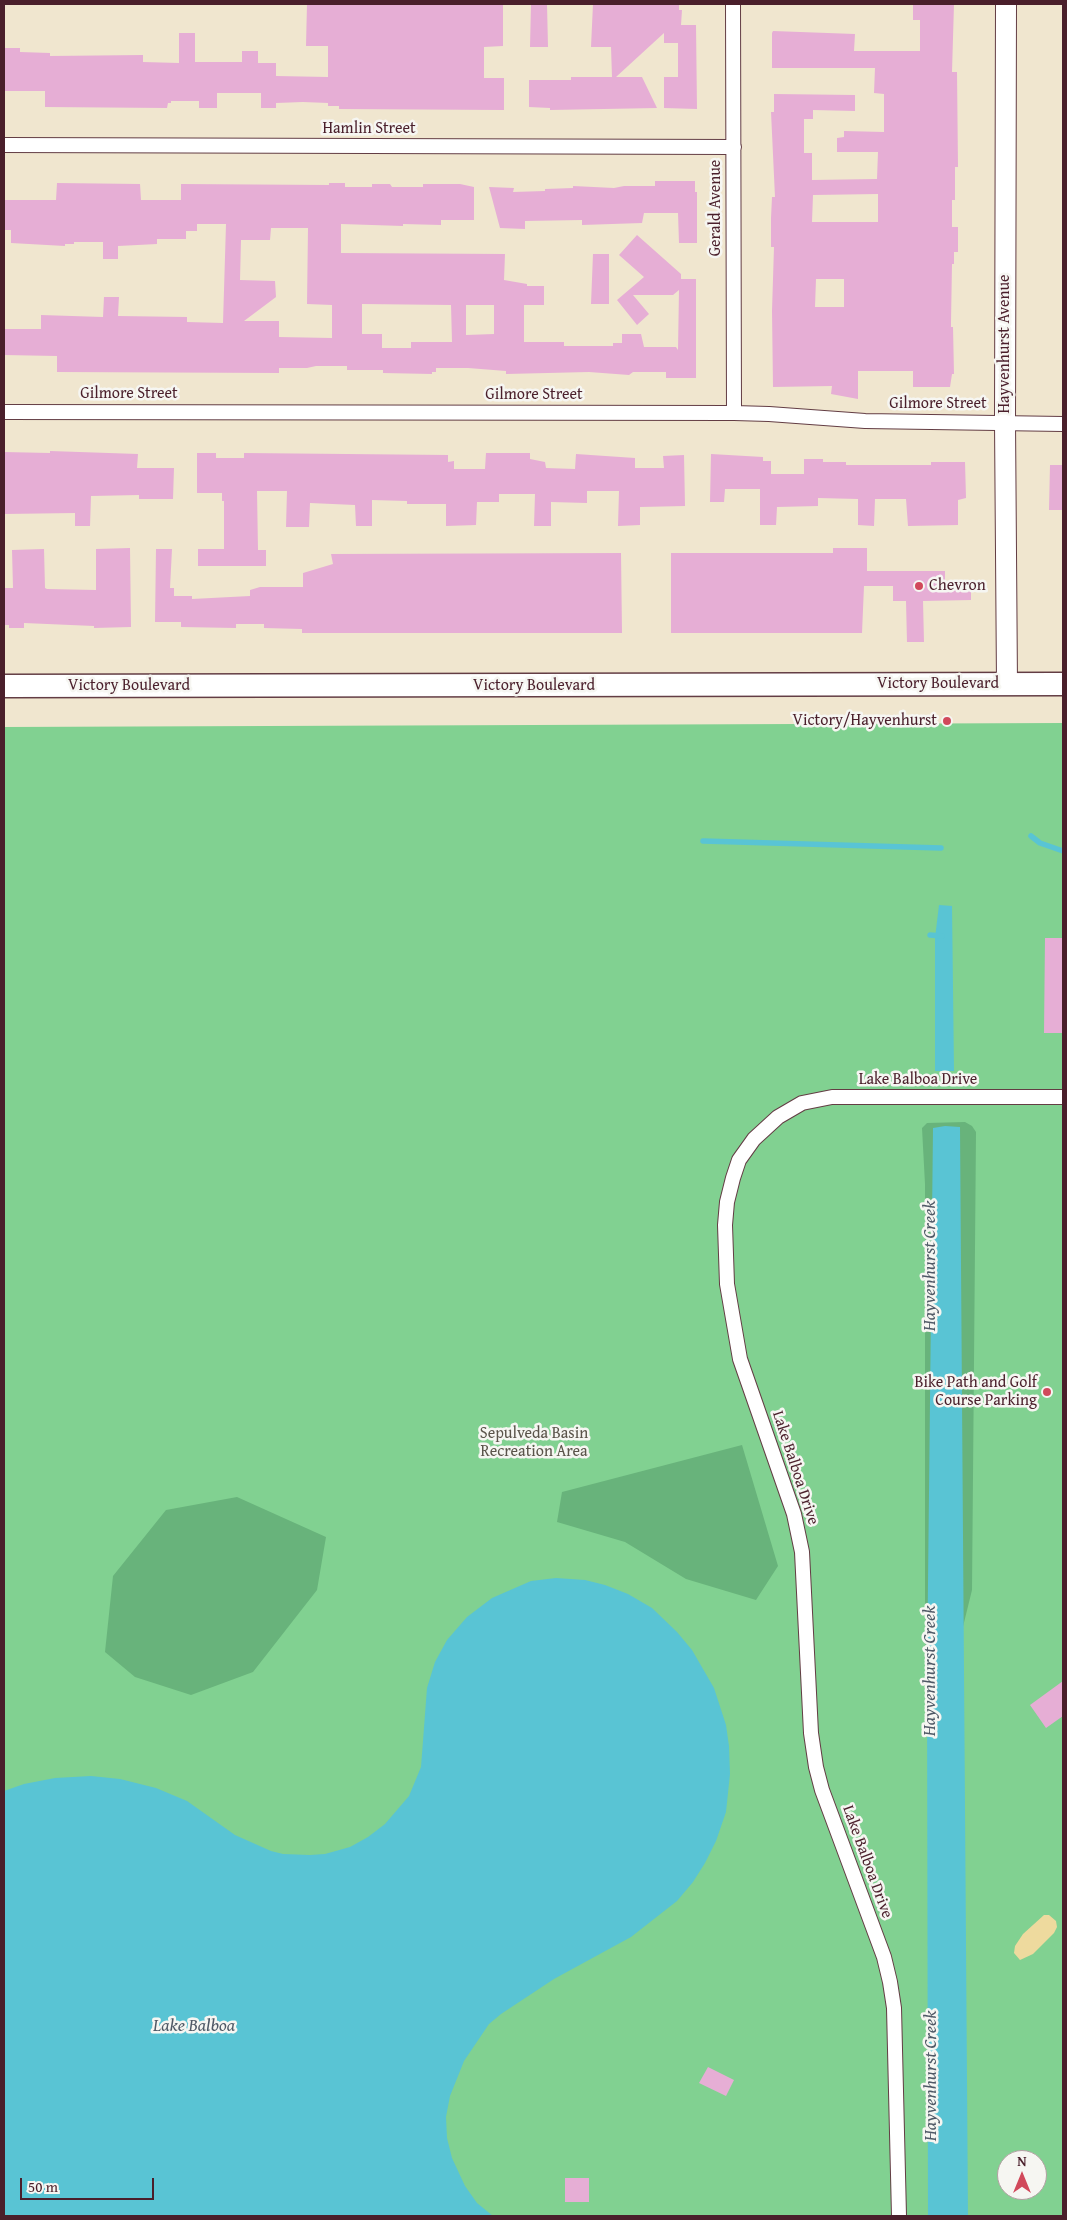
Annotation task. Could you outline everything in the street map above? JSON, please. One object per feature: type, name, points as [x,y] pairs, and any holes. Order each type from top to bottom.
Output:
[{"type":"main road","name":"Hayvenhurst Avenue","points":[[1006,4],[1005,422],[1007,684]]},
{"type":"main road","name":"Victory Boulevard","points":[[4,686],[1063,684]]},
{"type":"street","name":"Gerald Avenue","points":[[733,4],[734,413]]},
{"type":"street","name":"Hamlin Street","points":[[4,145],[734,147]]},
{"type":"street","name":"Gilmore Street","points":[[4,412],[734,413],[865,421],[1063,424]]},
{"type":"street","name":"Lake Balboa Drive","points":[[899,2216],[894,2008],[890,1982],[884,1958],[822,1790],[816,1768],[811,1733],[802,1552],[794,1514],[740,1359],[727,1284],[725,1224],[727,1202],[732,1178],[739,1160],[754,1139],[778,1117],[802,1104],[832,1097],[1063,1097]]},
{"type":"green space","name":"Sepulveda Basin Recreation Area","points":[[1063,723],[1063,2216],[4,2216],[4,727]]},
{"type":"green space","points":[[965,1122],[972,1126],[976,1132],[972,1590],[958,1647],[939,1653],[925,1647],[925,1184],[922,1128],[927,1123]]},
{"type":"green space","points":[[742,1445],[778,1566],[756,1600],[686,1579],[625,1542],[557,1522],[562,1492]]},
{"type":"green space","points":[[237,1497],[326,1537],[317,1590],[253,1672],[191,1695],[135,1677],[105,1652],[113,1576],[166,1510]]},
{"type":"sand","points":[[1044,1915],[1049,1915],[1056,1921],[1057,1927],[1054,1933],[1033,1954],[1020,1960],[1014,1953],[1015,1946],[1023,1934]]},
{"type":"water","points":[[939,905],[952,906],[954,1071],[935,1071],[935,938]]},
{"type":"water","name":"Hayvenhurst Creek","points":[[945,1126],[960,1127],[968,2216],[928,2216],[927,1673],[933,1128]]},
{"type":"water","name":"Lake Balboa","points":[[556,1578],[585,1580],[628,1594],[652,1608],[677,1632],[692,1650],[714,1688],[726,1725],[730,1774],[726,1812],[716,1841],[693,1882],[677,1901],[631,1937],[554,1979],[501,2014],[489,2024],[464,2061],[450,2096],[446,2117],[447,2138],[452,2158],[465,2186],[477,2203],[493,2216],[4,2216],[4,1791],[24,1784],[55,1778],[91,1776],[120,1779],[156,1788],[187,1801],[235,1835],[271,1851],[283,1854],[310,1855],[325,1854],[350,1847],[368,1837],[385,1824],[409,1796],[421,1767],[427,1688],[435,1662],[447,1640],[467,1617],[492,1598],[531,1581]]},
{"type":"building","points":[[307,4],[503,4],[503,46],[484,47],[484,78],[504,78],[504,110],[339,109],[339,106],[328,106],[328,103],[303,102],[276,103],[276,108],[261,108],[261,93],[217,93],[217,108],[199,108],[199,101],[171,101],[171,103],[168,103],[167,108],[45,107],[45,91],[4,91],[4,48],[20,48],[20,52],[50,53],[50,56],[143,55],[143,62],[179,63],[179,33],[195,33],[195,62],[242,62],[242,51],[258,51],[258,63],[276,63],[276,76],[328,77],[328,46],[306,46]]},
{"type":"building","points":[[531,4],[547,4],[548,47],[530,47]]},
{"type":"building","points":[[593,4],[679,4],[679,10],[682,10],[681,25],[696,25],[697,109],[664,108],[664,77],[678,77],[678,43],[664,43],[664,33],[616,77],[642,77],[657,108],[550,110],[550,108],[529,107],[529,80],[571,80],[571,77],[612,77],[611,47],[591,47]]},
{"type":"building","points":[[913,4],[954,4],[952,72],[957,72],[958,167],[955,167],[955,200],[952,200],[952,227],[958,227],[958,252],[954,252],[954,264],[952,264],[951,327],[953,327],[954,374],[952,374],[950,387],[913,387],[913,371],[858,371],[858,399],[831,394],[832,386],[773,387],[772,311],[774,247],[771,247],[771,218],[772,197],[775,197],[771,112],[774,112],[774,94],[855,95],[855,111],[813,110],[813,119],[804,119],[804,153],[812,153],[812,180],[877,179],[878,152],[837,152],[837,138],[844,137],[844,131],[884,132],[884,94],[874,93],[875,68],[772,68],[772,33],[773,31],[855,34],[854,51],[920,51],[920,20],[913,20]],"holes":[[[878,194],[878,222],[812,222],[813,195]],[[816,279],[844,279],[844,307],[815,307]]]},
{"type":"building","points":[[655,181],[695,181],[695,192],[697,192],[697,243],[679,243],[678,213],[644,213],[642,223],[582,225],[582,220],[525,221],[525,229],[500,228],[489,187],[514,188],[513,192],[545,191],[545,189],[573,188],[573,186],[614,188],[624,186],[655,186]]},
{"type":"building","points":[[57,183],[140,184],[141,200],[181,200],[181,184],[329,185],[329,183],[345,183],[345,187],[372,187],[372,184],[390,184],[392,187],[423,187],[423,184],[460,184],[474,187],[474,220],[441,220],[441,225],[341,224],[341,253],[505,254],[504,280],[527,284],[527,286],[544,286],[544,305],[524,305],[524,342],[564,342],[564,346],[613,346],[613,343],[622,343],[622,334],[641,334],[644,347],[676,347],[678,350],[679,290],[673,295],[633,295],[649,314],[637,325],[617,300],[644,277],[619,255],[637,235],[681,274],[681,279],[696,279],[696,378],[666,378],[666,372],[633,372],[629,375],[589,372],[506,374],[506,371],[468,368],[436,368],[436,372],[432,372],[432,374],[383,373],[383,370],[347,370],[347,366],[279,368],[279,373],[57,372],[57,356],[4,355],[4,329],[41,329],[41,315],[103,317],[104,297],[119,297],[118,316],[187,317],[187,322],[223,323],[226,224],[197,224],[197,231],[186,231],[186,239],[157,239],[157,244],[118,246],[118,259],[103,259],[103,242],[74,242],[74,244],[65,244],[65,246],[11,243],[11,230],[4,230],[4,200],[56,200]],"holes":[[[271,228],[308,228],[307,304],[332,305],[332,338],[279,337],[279,321],[244,321],[276,297],[275,281],[240,280],[241,240],[270,240]],[[362,304],[451,305],[452,342],[411,342],[411,348],[382,348],[382,334],[362,334]],[[466,305],[494,305],[494,334],[466,335]]]},
{"type":"building","points":[[593,254],[609,254],[609,304],[591,304]]},
{"type":"building","points":[[50,451],[138,454],[137,468],[174,468],[173,499],[139,499],[139,495],[91,496],[90,526],[75,526],[75,513],[4,514],[4,452],[50,453]]},
{"type":"building","points":[[197,453],[216,453],[216,458],[244,458],[244,453],[448,455],[448,462],[454,461],[454,469],[485,469],[486,453],[530,453],[530,459],[545,462],[546,468],[575,469],[576,454],[635,458],[635,468],[664,468],[663,456],[684,455],[685,506],[640,507],[640,525],[618,526],[619,491],[587,491],[587,503],[551,502],[551,526],[534,526],[535,494],[499,494],[499,502],[477,502],[476,525],[446,526],[446,504],[407,504],[407,501],[372,500],[372,526],[356,526],[355,505],[310,503],[309,527],[286,527],[287,491],[257,491],[258,550],[266,550],[266,566],[198,566],[198,549],[224,549],[224,501],[222,501],[222,493],[197,493]]},
{"type":"building","points":[[711,454],[763,457],[763,461],[771,461],[771,474],[804,474],[804,459],[823,459],[823,462],[846,462],[846,465],[931,465],[931,462],[965,462],[966,498],[958,500],[958,525],[908,526],[906,499],[875,499],[874,526],[858,525],[858,499],[818,498],[818,506],[777,507],[776,525],[760,525],[760,489],[725,489],[724,502],[710,502]]},
{"type":"building","points":[[1050,465],[1063,465],[1063,510],[1049,510]]},
{"type":"building","points":[[130,548],[131,627],[94,628],[94,626],[24,623],[24,628],[9,628],[9,625],[4,625],[4,588],[13,588],[12,550],[44,549],[45,588],[47,589],[96,590],[96,549]]},
{"type":"building","points":[[833,548],[867,548],[867,571],[945,571],[945,582],[971,582],[971,600],[923,601],[924,642],[907,642],[906,601],[893,601],[893,586],[864,586],[862,633],[671,633],[671,553],[833,553]]},
{"type":"building","points":[[156,549],[172,549],[170,588],[174,588],[174,596],[192,596],[192,599],[250,596],[250,590],[260,587],[303,587],[303,573],[333,564],[331,554],[621,553],[622,633],[302,633],[302,629],[264,628],[264,624],[236,624],[236,628],[181,627],[181,622],[155,622]]},
{"type":"building","points":[[1045,938],[1063,938],[1063,1033],[1044,1033]]},
{"type":"building","points":[[1063,1681],[1063,1716],[1046,1728],[1030,1705]]},
{"type":"building","points":[[708,2067],[734,2080],[726,2096],[699,2083]]},
{"type":"building","points":[[565,2178],[589,2178],[589,2202],[565,2202]]},
{"type":"waterway","points":[[1031,836],[1040,843],[1063,851]]},
{"type":"waterway","points":[[703,841],[941,848]]},
{"type":"waterway","points":[[930,935],[942,936]]},
{"type":"place","name":"Chevron","points":[[919,586]]},
{"type":"place","name":"Victory/Hayvenhurst","points":[[947,721]]},
{"type":"place","name":"Bike Path and Golf Course Parking","points":[[1047,1392]]}]
